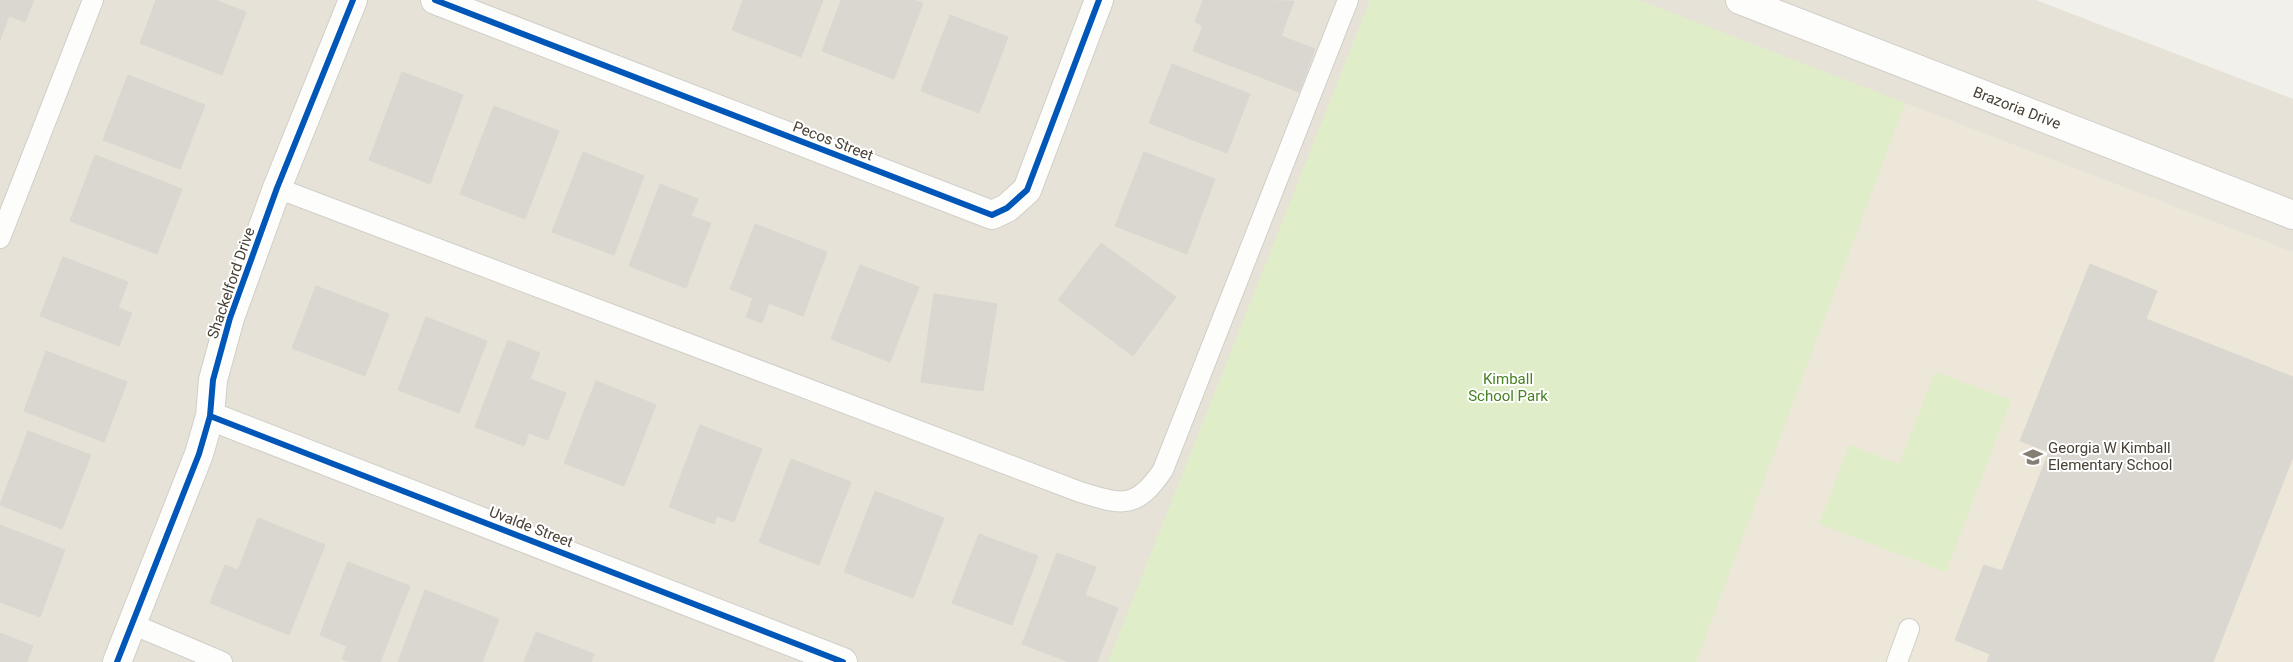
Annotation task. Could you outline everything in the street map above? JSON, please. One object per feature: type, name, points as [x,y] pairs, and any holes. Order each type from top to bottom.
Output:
[{"type":"street","name":"Shackelford Drive","points":[[117,662],[199,454],[210,416],[213,380],[230,318],[277,188],[353,0]]},
{"type":"street","name":"Pecos Street","points":[[435,0],[992,215],[1008,208],[1027,190],[1094,2]]},
{"type":"street","name":"Brazoria Drive","points":[[1740,0],[2293,215]]},
{"type":"street","name":"Uvalde Street","points":[[210,416],[843,662]]},
{"type":"lane","points":[[0,238],[93,0]]},
{"type":"lane","points":[[277,188],[1080,492],[1115,503],[1144,495],[1163,470],[1348,0]]},
{"type":"lane","points":[[132,624],[222,662]]},
{"type":"lane","points":[[1897,662],[1909,629]]},
{"type":"shaded area","points":[[0,0],[2036,0],[2293,99],[2293,662],[0,662]]},
{"type":"shaded area","name":"Georgia W Kimball Elementary School","points":[[1905,103],[2293,252],[2293,662],[1696,662]]},
{"type":"green space","name":"Kimball School Park","points":[[1370,0],[1639,0],[1905,103],[1696,662],[1108,662]]},
{"type":"green space","points":[[1935,372],[2011,400],[1946,572],[1819,524],[1849,445],[1899,464]]},
{"type":"building","points":[[0,0],[34,0],[25,22],[9,16],[0,40]]},
{"type":"building","points":[[156,0],[215,0],[246,12],[222,75],[140,43]]},
{"type":"building","points":[[743,0],[823,0],[801,57],[732,30]]},
{"type":"building","points":[[841,0],[914,0],[923,3],[894,79],[822,51]]},
{"type":"building","points":[[1203,0],[1294,1],[1281,36],[1315,49],[1299,92],[1193,51],[1203,26],[1195,22]]},
{"type":"building","points":[[950,15],[1008,37],[979,113],[921,91]]},
{"type":"building","points":[[1172,64],[1250,94],[1227,153],[1149,123]]},
{"type":"building","points":[[402,72],[463,95],[430,184],[369,160]]},
{"type":"building","points":[[128,75],[205,105],[180,169],[103,140]]},
{"type":"building","points":[[494,106],[559,131],[525,219],[460,194]]},
{"type":"building","points":[[583,152],[644,176],[614,255],[552,232]]},
{"type":"building","points":[[1144,152],[1215,179],[1187,254],[1115,226]]},
{"type":"building","points":[[95,155],[182,189],[157,254],[70,221]]},
{"type":"building","points":[[660,184],[698,199],[691,216],[711,223],[686,288],[629,266]]},
{"type":"building","points":[[755,224],[827,252],[803,316],[769,303],[762,323],[746,317],[753,298],[730,289]]},
{"type":"building","points":[[1101,243],[1176,297],[1133,356],[1058,300]]},
{"type":"building","points":[[63,257],[128,282],[118,308],[132,313],[119,346],[40,316]]},
{"type":"building","points":[[2090,264],[2157,291],[2146,319],[2293,377],[2293,457],[2213,662],[1987,662],[1990,654],[1955,640],[1984,565],[2002,571],[2049,452],[2020,441]]},
{"type":"building","points":[[860,265],[919,287],[890,362],[831,339]]},
{"type":"building","points":[[316,286],[389,314],[365,376],[292,348]]},
{"type":"building","points":[[934,294],[997,304],[983,391],[921,382]]},
{"type":"building","points":[[426,317],[487,341],[459,413],[398,390]]},
{"type":"building","points":[[508,340],[540,353],[530,379],[566,393],[548,440],[529,433],[524,446],[475,427]]},
{"type":"building","points":[[46,351],[127,382],[104,442],[24,411]]},
{"type":"building","points":[[596,381],[656,405],[624,486],[564,463]]},
{"type":"building","points":[[700,425],[762,449],[734,522],[717,516],[714,524],[669,507]]},
{"type":"building","points":[[28,431],[91,455],[62,529],[0,505]]},
{"type":"building","points":[[791,459],[851,482],[819,565],[759,542]]},
{"type":"building","points":[[875,491],[944,518],[913,598],[844,572]]},
{"type":"building","points":[[258,518],[325,545],[289,635],[210,603],[225,565],[238,570]]},
{"type":"building","points":[[0,525],[65,550],[40,617],[0,602]]},
{"type":"building","points":[[979,534],[1038,556],[1012,625],[952,603]]},
{"type":"building","points":[[1057,553],[1096,567],[1085,595],[1118,608],[1097,662],[1069,662],[1022,644]]},
{"type":"building","points":[[348,562],[410,586],[380,662],[351,662],[342,659],[347,646],[320,635]]},
{"type":"building","points":[[425,590],[499,619],[482,662],[398,662]]},
{"type":"building","points":[[536,632],[594,654],[591,662],[524,662]]},
{"type":"building","points":[[0,633],[33,646],[27,662],[0,662]]},
{"type":"cycle path","points":[[117,662],[199,454],[210,416],[213,380],[230,318],[277,188],[353,0]]},
{"type":"cycle path","points":[[435,0],[992,215],[1007,208],[1027,190],[1099,0]]},
{"type":"cycle path","points":[[210,416],[843,662]]},
{"type":"place","name":"Georgia W Kimball Elementary School","points":[[2033,457]]}]
